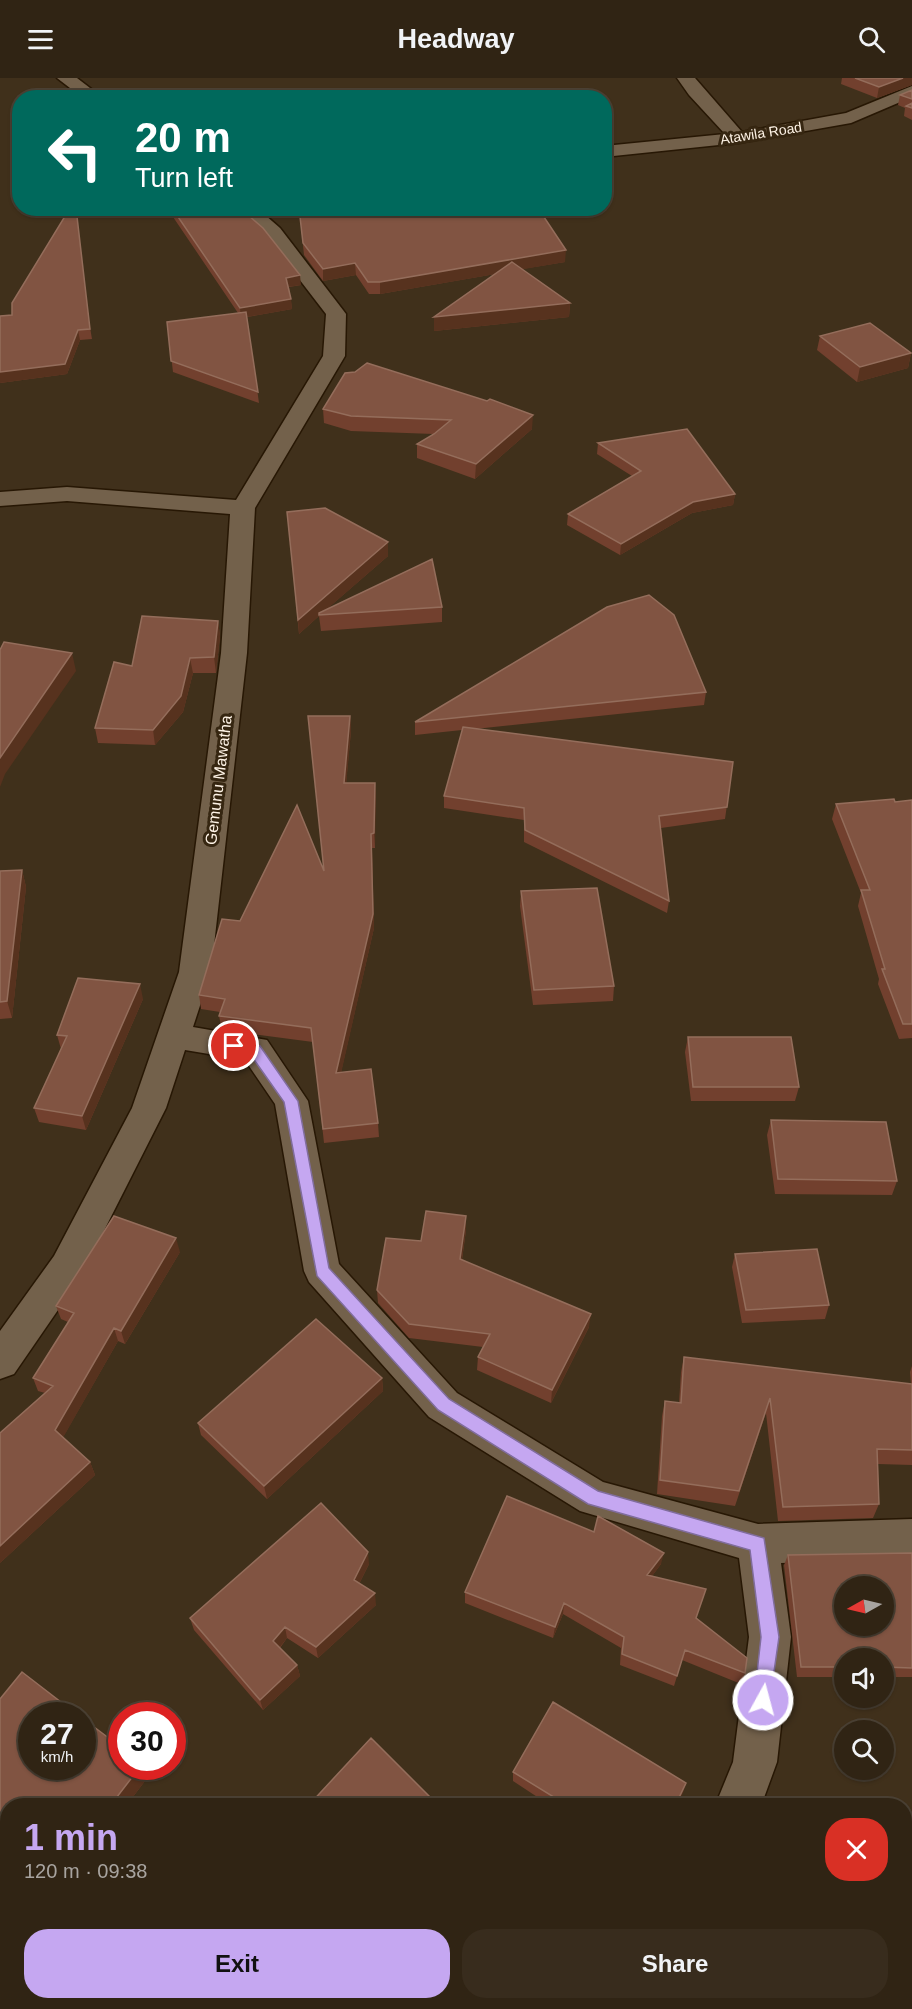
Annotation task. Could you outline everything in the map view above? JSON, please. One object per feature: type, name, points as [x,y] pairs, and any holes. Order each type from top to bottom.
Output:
[{"type":"street","points":[[66,78],[83,90]]},
{"type":"street","points":[[686,78],[694,91],[738,138]]},
{"type":"street","name":"Atawila Road","points":[[612,151],[738,138],[851,118],[912,91]]},
{"type":"street","name":"Gemunu Mawatha","points":[[0,1362],[67,1268],[149,1108],[195,972],[234,653],[243,508],[333,356],[336,314],[273,232],[254,216]]},
{"type":"street","points":[[0,499],[67,494],[243,508]]},
{"type":"street","points":[[173,1036],[255,1049],[291,1101],[322,1271],[443,1404],[594,1498],[758,1544],[912,1539]]},
{"type":"street","points":[[741,1798],[755,1762],[770,1637],[758,1544]]},
{"type":"building","points":[[855,78],[903,78],[879,87]]},
{"type":"building","points":[[912,90],[912,99],[900,95]]},
{"type":"building","points":[[65,216],[77,216],[90,329],[78,330],[65,364],[0,372],[0,316],[12,315],[12,303]]},
{"type":"building","points":[[177,216],[249,216],[263,228],[300,275],[286,278],[291,299],[240,308]]},
{"type":"building","points":[[300,216],[543,216],[566,250],[380,282],[368,282],[355,263],[323,269],[303,243]]},
{"type":"building","points":[[512,262],[570,303],[434,317]]},
{"type":"building","points":[[246,312],[258,392],[171,361],[167,322]]},
{"type":"building","points":[[870,323],[911,353],[860,367],[820,336]]},
{"type":"building","points":[[367,363],[487,401],[490,399],[533,415],[476,464],[417,444],[451,420],[351,416],[323,409],[345,373],[355,372]]},
{"type":"building","points":[[687,429],[735,494],[693,502],[621,544],[568,514],[641,471],[598,443]]},
{"type":"building","points":[[325,508],[388,542],[298,620],[287,512]]},
{"type":"building","points":[[432,559],[442,607],[319,615],[319,613]]},
{"type":"building","points":[[649,595],[674,615],[706,692],[415,722],[607,607]]},
{"type":"building","points":[[142,616],[218,621],[214,657],[190,658],[181,696],[153,730],[95,728],[114,662],[132,666]]},
{"type":"building","points":[[4,642],[72,653],[0,758],[0,650]]},
{"type":"building","points":[[308,716],[350,716],[344,783],[375,783],[374,833],[371,834],[373,914],[336,1073],[371,1069],[378,1123],[323,1129],[311,1028],[219,1016],[225,999],[199,995],[222,919],[240,921],[297,805],[324,871]]},
{"type":"building","points":[[463,727],[733,762],[727,807],[659,816],[669,901],[525,830],[524,808],[444,796]]},
{"type":"building","points":[[894,799],[895,802],[912,800],[912,1024],[903,1024],[882,969],[885,969],[861,890],[870,890],[836,804]]},
{"type":"building","points":[[22,870],[7,1001],[0,1002],[0,871]]},
{"type":"building","points":[[597,888],[614,986],[534,990],[521,891]]},
{"type":"building","points":[[78,978],[140,984],[82,1116],[34,1108],[67,1036],[57,1035]]},
{"type":"building","points":[[688,1037],[791,1037],[799,1087],[693,1087]]},
{"type":"building","points":[[771,1120],[886,1122],[897,1181],[778,1179]]},
{"type":"building","points":[[426,1211],[466,1216],[460,1259],[591,1314],[552,1390],[478,1357],[490,1334],[409,1324],[377,1290],[386,1238],[421,1241]]},
{"type":"building","points":[[114,1216],[176,1238],[121,1331],[114,1328],[55,1430],[90,1462],[0,1546],[0,1433],[53,1386],[33,1378],[74,1313],[56,1306]]},
{"type":"building","points":[[817,1249],[829,1305],[746,1310],[735,1254]]},
{"type":"building","points":[[316,1319],[382,1378],[264,1486],[198,1423]]},
{"type":"building","points":[[684,1357],[912,1384],[912,1450],[877,1449],[879,1504],[783,1507],[770,1398],[739,1491],[660,1480],[665,1401],[681,1403]]},
{"type":"building","points":[[507,1496],[594,1532],[598,1516],[664,1553],[647,1575],[706,1589],[696,1618],[747,1658],[745,1673],[685,1650],[677,1676],[622,1654],[624,1637],[564,1603],[555,1627],[465,1592]]},
{"type":"building","points":[[321,1503],[368,1552],[354,1580],[375,1593],[316,1647],[285,1627],[273,1641],[297,1665],[260,1700],[190,1618]]},
{"type":"building","points":[[912,1553],[912,1668],[894,1667],[894,1648],[834,1648],[834,1667],[801,1667],[788,1555]]},
{"type":"building","points":[[22,1672],[61,1702],[18,1702],[18,1780],[96,1780],[96,1728],[108,1738],[108,1780],[130,1780],[116,1798],[0,1798],[0,1699]]},
{"type":"building","points":[[553,1702],[686,1783],[679,1798],[555,1798],[513,1772]]},
{"type":"building","points":[[371,1738],[431,1798],[315,1798]]},
{"type":"route","points":[[234,1046],[255,1049],[291,1101],[322,1271],[443,1404],[594,1498],[758,1544],[770,1637],[763,1700]]}]
